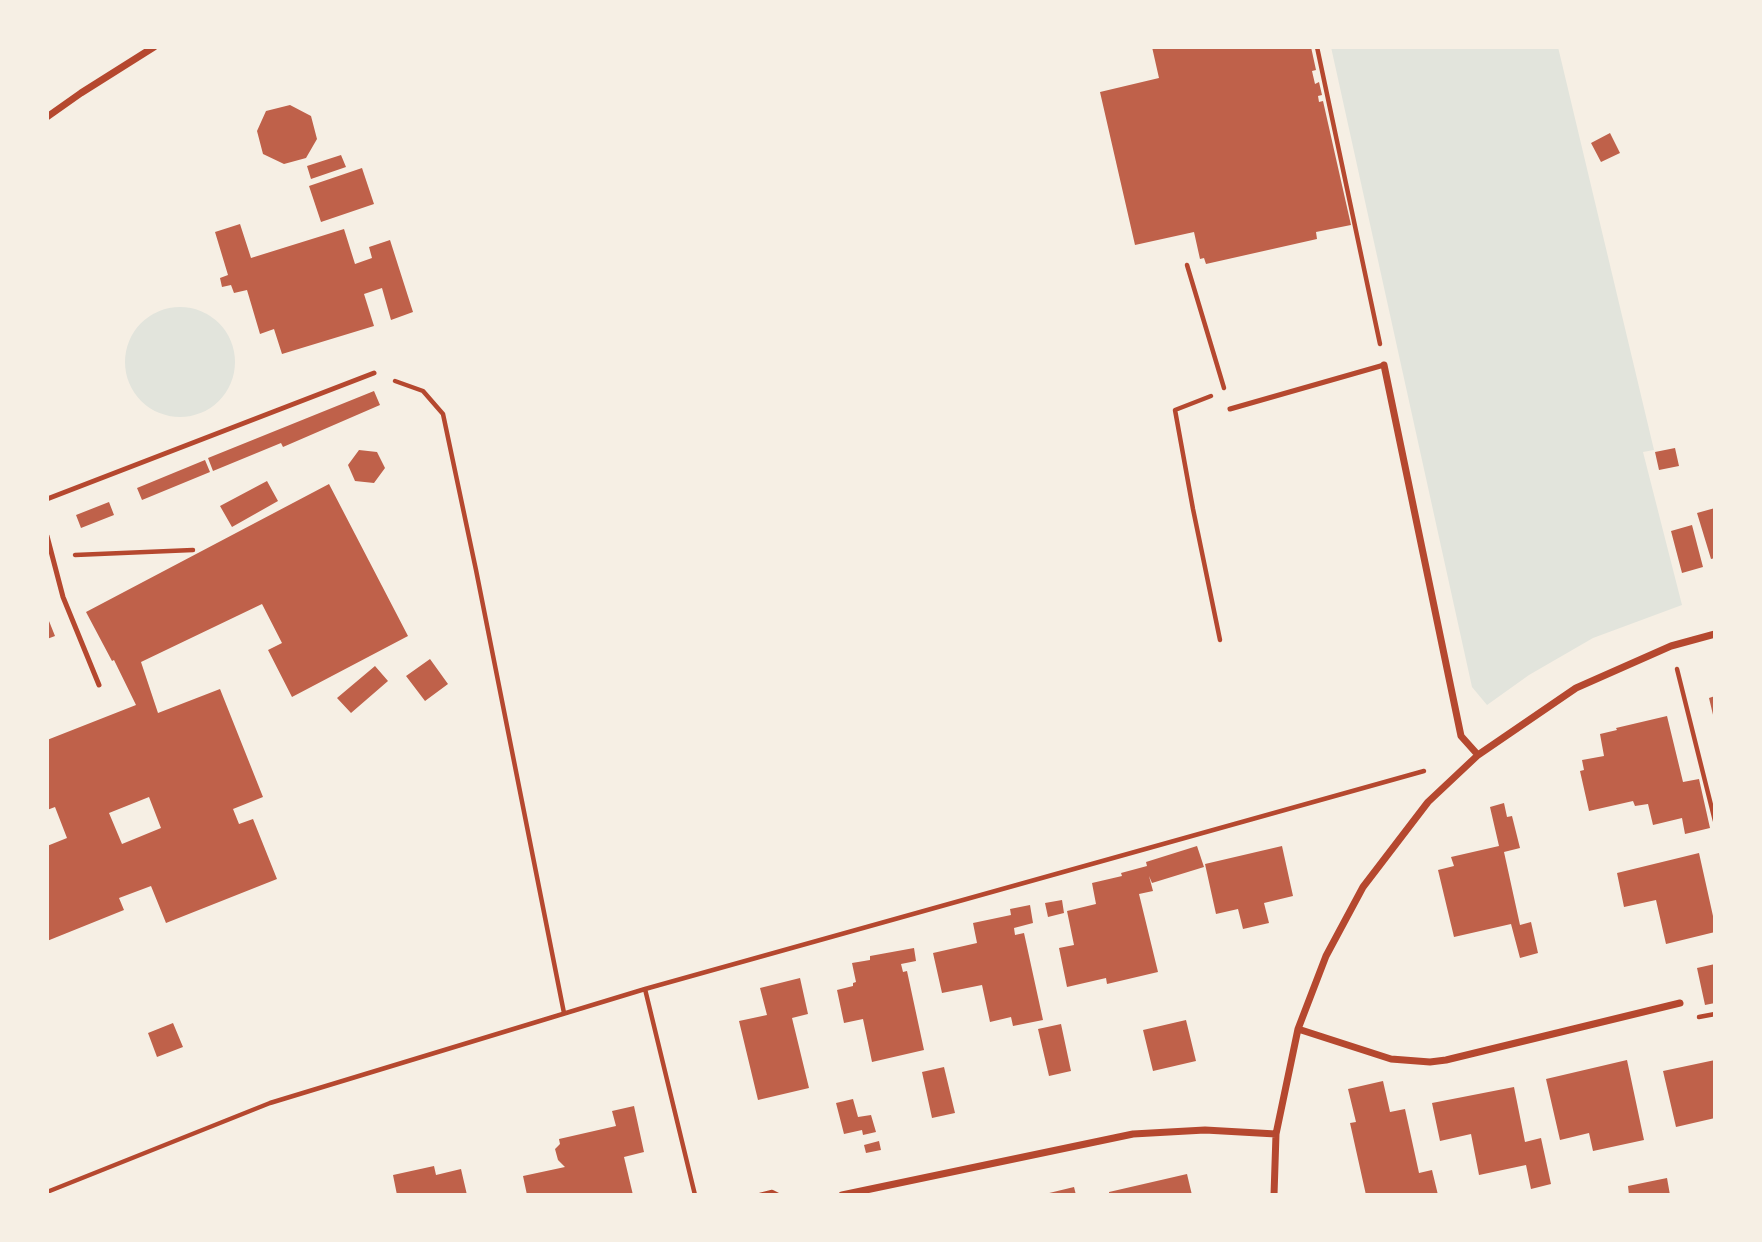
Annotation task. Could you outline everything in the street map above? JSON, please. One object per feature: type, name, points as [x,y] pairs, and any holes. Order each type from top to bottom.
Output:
[{"type":"street","points":[[47,117],[154,47]]},
{"type":"street","points":[[1384,365],[1461,736],[1478,755]]},
{"type":"street","points":[[1275,1195],[1276,1135],[1298,1029],[1326,956],[1363,887],[1428,802],[1478,755],[1576,688],[1671,646],[1715,634]]},
{"type":"street","points":[[1298,1029],[1391,1059],[1430,1062],[1680,1003]]},
{"type":"street","points":[[842,1195],[1133,1134],[1205,1130],[1276,1135]]},
{"type":"lane","points":[[1230,409],[1384,365]]},
{"type":"lane","points":[[47,499],[374,373]]},
{"type":"lane","points":[[47,537],[63,597],[99,685]]},
{"type":"path","points":[[1317,47],[1384,365]]},
{"type":"path","points":[[1187,265],[1230,409]]},
{"type":"path","points":[[374,373],[423,391],[443,414],[564,1013]]},
{"type":"path","points":[[1220,640],[1175,410],[1224,391]]},
{"type":"path","points":[[52,556],[193,550]]},
{"type":"path","points":[[1671,646],[1715,821]]},
{"type":"path","points":[[47,1192],[270,1103],[645,989],[1425,770]]},
{"type":"path","points":[[645,989],[695,1195]]},
{"type":"path","points":[[760,1195],[772,1192],[778,1195]]},
{"type":"shaded area","points":[[1331,47],[1558,47],[1654,450],[1643,452],[1682,605],[1593,638],[1529,675],[1487,705],[1472,687]]},
{"type":"shaded area","points":[[180,307],[201,311],[219,323],[231,341],[235,362],[231,383],[219,401],[201,413],[180,417],[159,413],[141,401],[129,383],[125,362],[129,341],[141,323],[159,311]]},
{"type":"building","points":[[1152,47],[1311,47],[1316,70],[1312,71],[1315,84],[1319,82],[1322,95],[1318,96],[1319,102],[1323,101],[1351,225],[1316,232],[1317,239],[1206,264],[1204,258],[1200,259],[1194,232],[1135,245],[1100,92],[1159,78]]},
{"type":"building","points":[[290,105],[311,116],[317,139],[306,158],[284,164],[263,154],[257,131],[266,111]]},
{"type":"building","points":[[1610,133],[1620,153],[1601,162],[1591,143]]},
{"type":"building","points":[[341,155],[346,167],[311,179],[307,166]]},
{"type":"building","points":[[362,168],[374,204],[321,222],[309,186]]},
{"type":"building","points":[[240,224],[251,258],[344,229],[355,264],[372,258],[369,247],[390,240],[413,312],[391,320],[382,288],[364,294],[374,326],[282,354],[274,329],[260,334],[247,290],[234,293],[231,285],[222,287],[220,278],[228,275],[215,232]]},
{"type":"building","points":[[374,391],[380,405],[283,447],[281,443],[213,471],[208,458]]},
{"type":"building","points":[[1675,448],[1679,466],[1659,470],[1655,452]]},
{"type":"building","points":[[359,450],[377,452],[385,468],[374,483],[355,481],[348,465]]},
{"type":"building","points":[[205,460],[210,472],[142,500],[137,488]]},
{"type":"building","points":[[267,481],[278,501],[232,527],[220,506]]},
{"type":"building","points":[[329,484],[408,636],[292,697],[268,650],[282,643],[262,604],[141,662],[158,713],[220,689],[263,797],[233,809],[239,824],[253,819],[277,879],[166,923],[151,886],[119,898],[124,910],[47,941],[47,846],[67,838],[55,807],[47,810],[47,740],[136,705],[86,612]],"holes":[[[149,797],[161,828],[122,844],[109,813]]]},
{"type":"building","points":[[109,502],[114,515],[81,528],[76,515]]},
{"type":"building","points":[[1715,508],[1715,558],[1711,559],[1697,513]]},
{"type":"building","points":[[1692,525],[1703,567],[1682,573],[1671,531]]},
{"type":"building","points":[[47,616],[55,636],[47,639]]},
{"type":"building","points":[[430,659],[448,684],[425,701],[406,676]]},
{"type":"building","points":[[375,666],[388,681],[351,713],[337,698]]},
{"type":"building","points":[[1715,696],[1715,719],[1714,719],[1709,698]]},
{"type":"building","points":[[1667,716],[1683,782],[1699,779],[1710,828],[1685,834],[1682,818],[1653,825],[1648,804],[1635,806],[1633,801],[1589,811],[1580,771],[1584,770],[1582,760],[1604,756],[1600,734]]},
{"type":"building","points":[[1504,803],[1507,817],[1512,816],[1520,848],[1504,852],[1520,925],[1531,922],[1538,953],[1520,958],[1511,924],[1454,937],[1438,870],[1454,866],[1451,857],[1499,846],[1490,807]]},
{"type":"building","points":[[1197,846],[1204,867],[1152,883],[1149,876],[1153,891],[1139,894],[1158,972],[1107,984],[1106,978],[1067,987],[1059,948],[1074,945],[1067,911],[1096,904],[1092,883],[1122,876],[1121,873],[1147,866],[1146,862]]},
{"type":"building","points":[[1282,846],[1293,896],[1264,903],[1269,923],[1243,929],[1238,909],[1216,914],[1205,864]]},
{"type":"building","points":[[1699,853],[1715,932],[1666,944],[1656,900],[1624,907],[1617,873]]},
{"type":"building","points":[[1062,900],[1064,913],[1048,917],[1045,903]]},
{"type":"building","points":[[1030,905],[1033,923],[1014,928],[1015,935],[1024,933],[1043,1020],[1013,1026],[1011,1017],[990,1022],[982,985],[942,993],[933,953],[977,943],[973,923],[1011,915],[1010,909]]},
{"type":"building","points":[[914,948],[916,961],[901,964],[903,972],[907,971],[924,1050],[872,1062],[863,1019],[844,1023],[837,990],[853,986],[856,982],[852,963],[870,960],[870,956]]},
{"type":"building","points":[[1715,964],[1715,1003],[1705,1005],[1697,968]]},
{"type":"building","points":[[800,978],[808,1014],[792,1018],[809,1088],[758,1100],[739,1021],[767,1015],[760,988]]},
{"type":"building","points":[[1186,1020],[1196,1061],[1153,1071],[1143,1030]]},
{"type":"building","points":[[173,1023],[183,1047],[157,1057],[148,1033]]},
{"type":"building","points":[[1061,1024],[1071,1071],[1049,1076],[1038,1029]]},
{"type":"building","points":[[1627,1060],[1644,1140],[1593,1151],[1589,1133],[1560,1140],[1546,1079]]},
{"type":"building","points":[[1715,1060],[1715,1118],[1676,1127],[1663,1071]]},
{"type":"building","points":[[944,1067],[955,1113],[932,1118],[922,1072]]},
{"type":"building","points":[[1383,1081],[1390,1112],[1405,1109],[1419,1173],[1432,1170],[1438,1195],[1366,1195],[1350,1123],[1356,1122],[1348,1089]]},
{"type":"building","points":[[1514,1087],[1525,1142],[1541,1138],[1551,1184],[1531,1189],[1526,1165],[1479,1175],[1471,1134],[1440,1141],[1432,1103]]},
{"type":"building","points":[[853,1099],[858,1117],[871,1115],[876,1132],[863,1135],[862,1130],[844,1134],[836,1103]]},
{"type":"building","points":[[634,1106],[644,1152],[624,1157],[633,1195],[527,1195],[523,1176],[565,1167],[558,1160],[555,1149],[560,1144],[559,1139],[616,1126],[612,1111]]},
{"type":"building","points":[[879,1141],[881,1150],[866,1153],[864,1145]]},
{"type":"building","points":[[434,1166],[436,1175],[461,1169],[467,1195],[397,1195],[393,1175]]},
{"type":"building","points":[[1187,1174],[1192,1195],[1109,1195],[1109,1192]]},
{"type":"building","points":[[1667,1178],[1670,1195],[1629,1195],[1628,1186]]},
{"type":"building","points":[[1074,1187],[1076,1195],[1045,1195],[1045,1194]]}]
